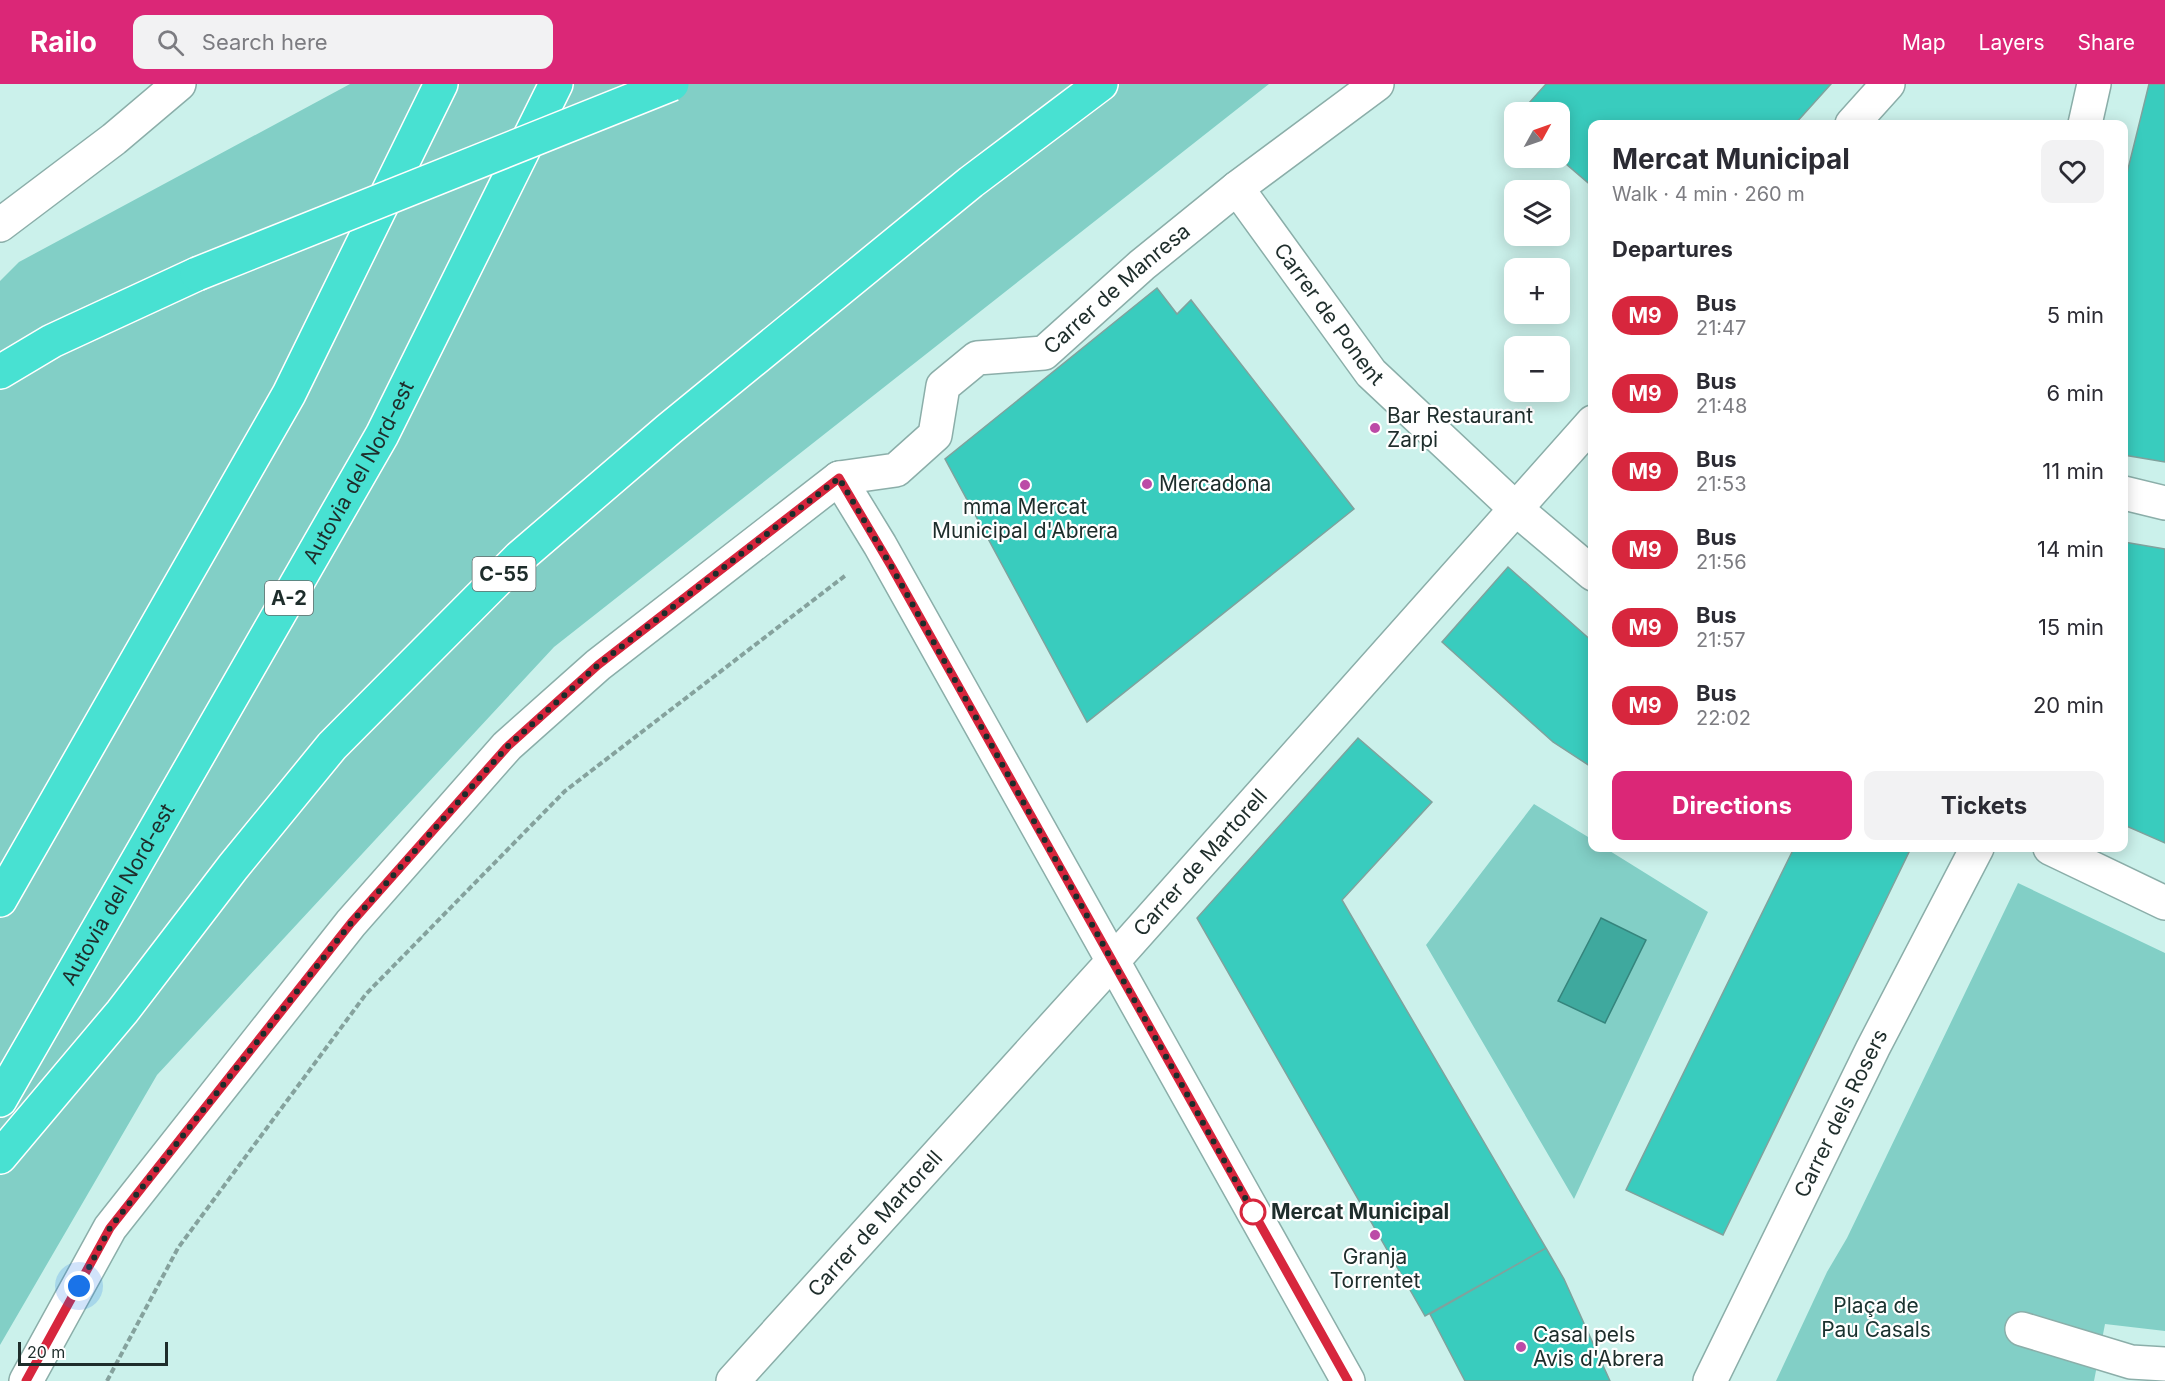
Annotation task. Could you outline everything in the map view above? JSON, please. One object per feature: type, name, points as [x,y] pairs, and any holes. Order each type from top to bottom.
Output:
[{"type":"highway","points":[[0,900],[289,394],[441,84]]},
{"type":"highway","name":"Autovia del Nord-est","points":[[0,1100],[382,435],[556,84]]},
{"type":"highway","points":[[0,372],[52,341],[197,274],[672,84]]},
{"type":"highway","name":"C-55","points":[[0,1157],[122,1012],[233,867],[332,746],[520,557],[669,429],[971,182],[1101,84]]},
{"type":"street","points":[[0,225],[114,139],[179,84]]},
{"type":"street","name":"Carrer de Manresa","points":[[839,478],[896,470],[935,435],[943,386],[977,358],[1044,353],[1142,265],[1238,188],[1377,84]]},
{"type":"street","points":[[1856,120],[1887,84]]},
{"type":"street","points":[[2086,120],[2094,84]]},
{"type":"street","name":"Carrer de Ponent","points":[[1238,188],[1371,373],[1516,509],[1588,570]]},
{"type":"street","name":"Carrer de Martorell","points":[[733,1381],[1113,961],[1588,428]]},
{"type":"street","points":[[26,1381],[110,1228],[351,923],[499,755],[598,665],[839,478],[880,545],[1348,1381]]},
{"type":"street","points":[[2128,494],[2165,503]]},
{"type":"street","name":"Carrer dels Rosers","points":[[1710,1381],[1873,1048],[1975,852]]},
{"type":"street","points":[[2057,852],[2165,903]]},
{"type":"street","points":[[2022,1329],[2131,1362],[2165,1364]]},
{"type":"path","points":[[107,1381],[178,1248],[366,994],[565,790],[847,574]]},
{"type":"green space","points":[[350,84],[1269,84],[554,647],[157,1075],[0,1345],[0,281],[19,262]]},
{"type":"green space","points":[[1534,804],[1588,837],[1588,852],[1611,852],[1708,912],[1574,1199],[1426,945]]},
{"type":"green space","name":"Plaça de Pau Casals","points":[[2018,883],[2165,953],[2165,1331],[2105,1324],[2094,1381],[1776,1381],[1827,1272],[1847,1238]]},
{"type":"shaded area","points":[[1601,918],[1646,940],[1605,1023],[1558,1001]]},
{"type":"building","points":[[1546,84],[1831,84],[1799,120],[1588,120],[1588,183],[1570,167],[1570,102],[1530,102]]},
{"type":"building","points":[[2149,84],[2165,84],[2165,462],[2128,456],[2128,169]]},
{"type":"building","name":"Mercadona","points":[[1157,288],[1177,314],[1191,300],[1354,509],[1087,722],[945,459]]},
{"type":"building","points":[[2128,543],[2165,549],[2165,843],[2128,827]]},
{"type":"building","points":[[1508,567],[1588,638],[1588,765],[1553,742],[1442,642]]},
{"type":"building","points":[[1358,738],[1432,802],[1342,900],[1546,1248],[1425,1316],[1197,918]]},
{"type":"building","points":[[1792,852],[1909,852],[1723,1235],[1626,1190]]},
{"type":"building","name":"Casal pels Avis d'Abrera","points":[[1546,1248],[1564,1279],[1610,1381],[1465,1381],[1430,1314]]},
{"type":"bus line","name":"M9","points":[[26,1381],[110,1228],[351,923],[507,747],[598,665],[839,478],[891,566],[1348,1381]]},
{"type":"place","name":"Bar Restaurant Zarpi","points":[[1375,428]]},
{"type":"place","name":"Mercadona","points":[[1147,484]]},
{"type":"place","name":"mma Mercat Municipal d'Abrera","points":[[1025,485]]},
{"type":"place","name":"Mercat Municipal","points":[[1253,1212]]},
{"type":"place","name":"Granja Torrentet","points":[[1375,1235]]},
{"type":"place","name":"Casal pels Avis d'Abrera","points":[[1521,1347]]},
{"type":"route","points":[[79,1286],[110,1228],[351,923],[507,747],[598,665],[839,478],[891,566],[1253,1212]]}]
